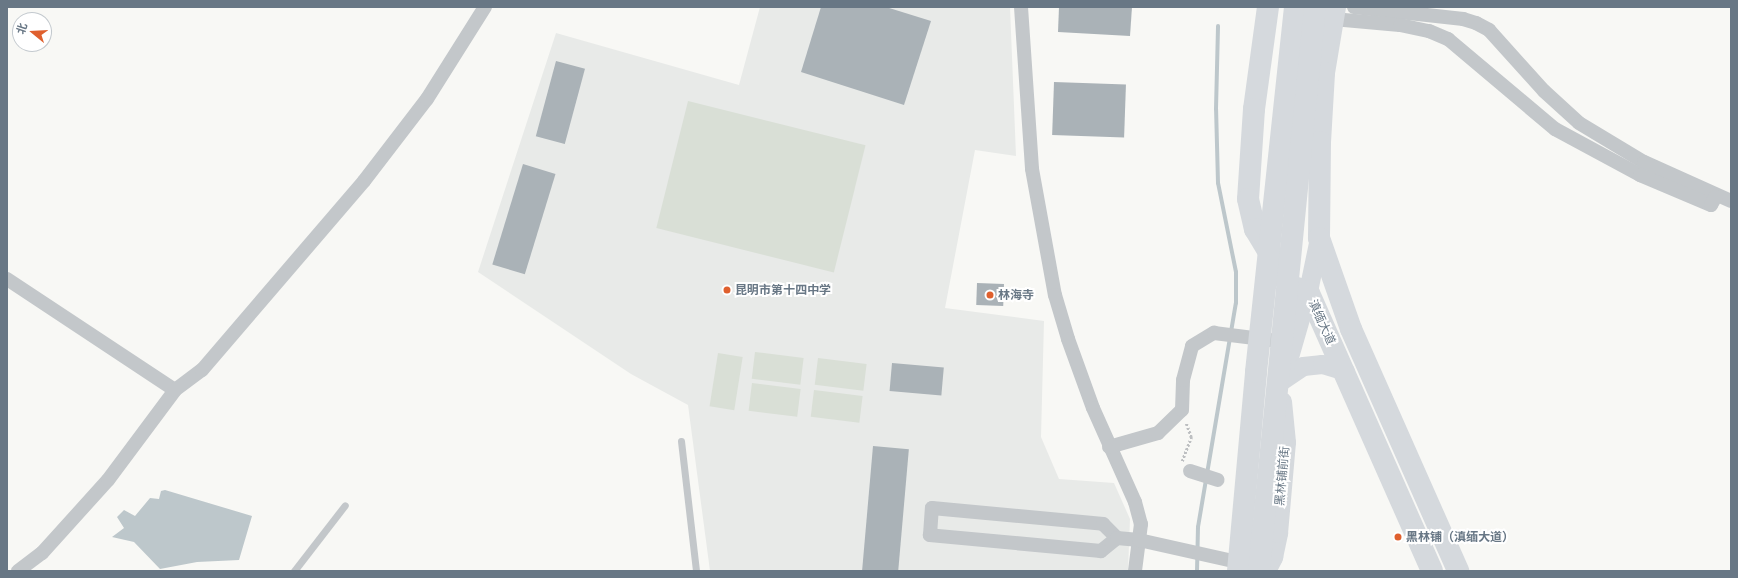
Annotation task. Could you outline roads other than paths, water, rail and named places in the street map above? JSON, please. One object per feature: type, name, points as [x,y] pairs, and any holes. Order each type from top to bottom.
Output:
[{"type":"main road","name":"滇缅大道","points":[[1268,7],[1254,109],[1248,199],[1255,229],[1299,288],[1322,322],[1345,371],[1432,571]]},
{"type":"main road","points":[[1238,571],[1256,372],[1295,7]]},
{"type":"main road","points":[[1265,570],[1315,7]]},
{"type":"main road","name":"滇缅大道","points":[[1334,13],[1323,80],[1320,142],[1320,238],[1351,329],[1458,571]]},
{"type":"street","points":[[18,571],[42,553],[108,480],[175,390],[202,370],[364,181],[427,99],[485,7]]},
{"type":"street","points":[[1021,7],[1032,169],[1055,295],[1068,340],[1109,447],[1135,502],[1141,524],[1135,571]]},
{"type":"street","points":[[1354,7],[1463,18],[1489,30],[1544,91],[1579,122],[1675,184]]},
{"type":"street","points":[[1334,13],[1429,31],[1448,39],[1555,129],[1640,175],[1731,201]]},
{"type":"street","points":[[1282,380],[1286,342],[1299,288],[1320,238]]},
{"type":"street","points":[[7,279],[175,390]]},
{"type":"street","points":[[1282,380],[1299,288]]},
{"type":"street","points":[[1282,380],[1304,332],[1322,322],[1332,322],[1351,329]]},
{"type":"street","points":[[1109,447],[1158,432],[1182,410],[1183,380],[1192,346],[1214,333],[1243,338],[1286,342]]},
{"type":"street","points":[[1282,380],[1303,366],[1322,364],[1345,371]]},
{"type":"street","name":"黑林铺前街","points":[[1265,570],[1276,547],[1286,442],[1282,380]]},
{"type":"street","points":[[1190,471],[1218,480]]},
{"type":"street","points":[[1117,538],[1101,551],[930,535],[932,508],[1103,524],[1117,538],[1140,540],[1265,570]]},
{"type":"lane","points":[[682,441],[696,571]]},
{"type":"lane","points":[[294,571],[345,505]]},
{"type":"waterway","points":[[1197,571],[1198,527],[1236,303],[1236,272],[1218,183],[1216,109],[1218,26]]},
{"type":"place","name":"昆明市第十四中学","points":[[727,290]]},
{"type":"place","name":"林海寺","points":[[990,295]]},
{"type":"place","name":"黑林铺（滇缅大道）","points":[[1398,537]]}]
